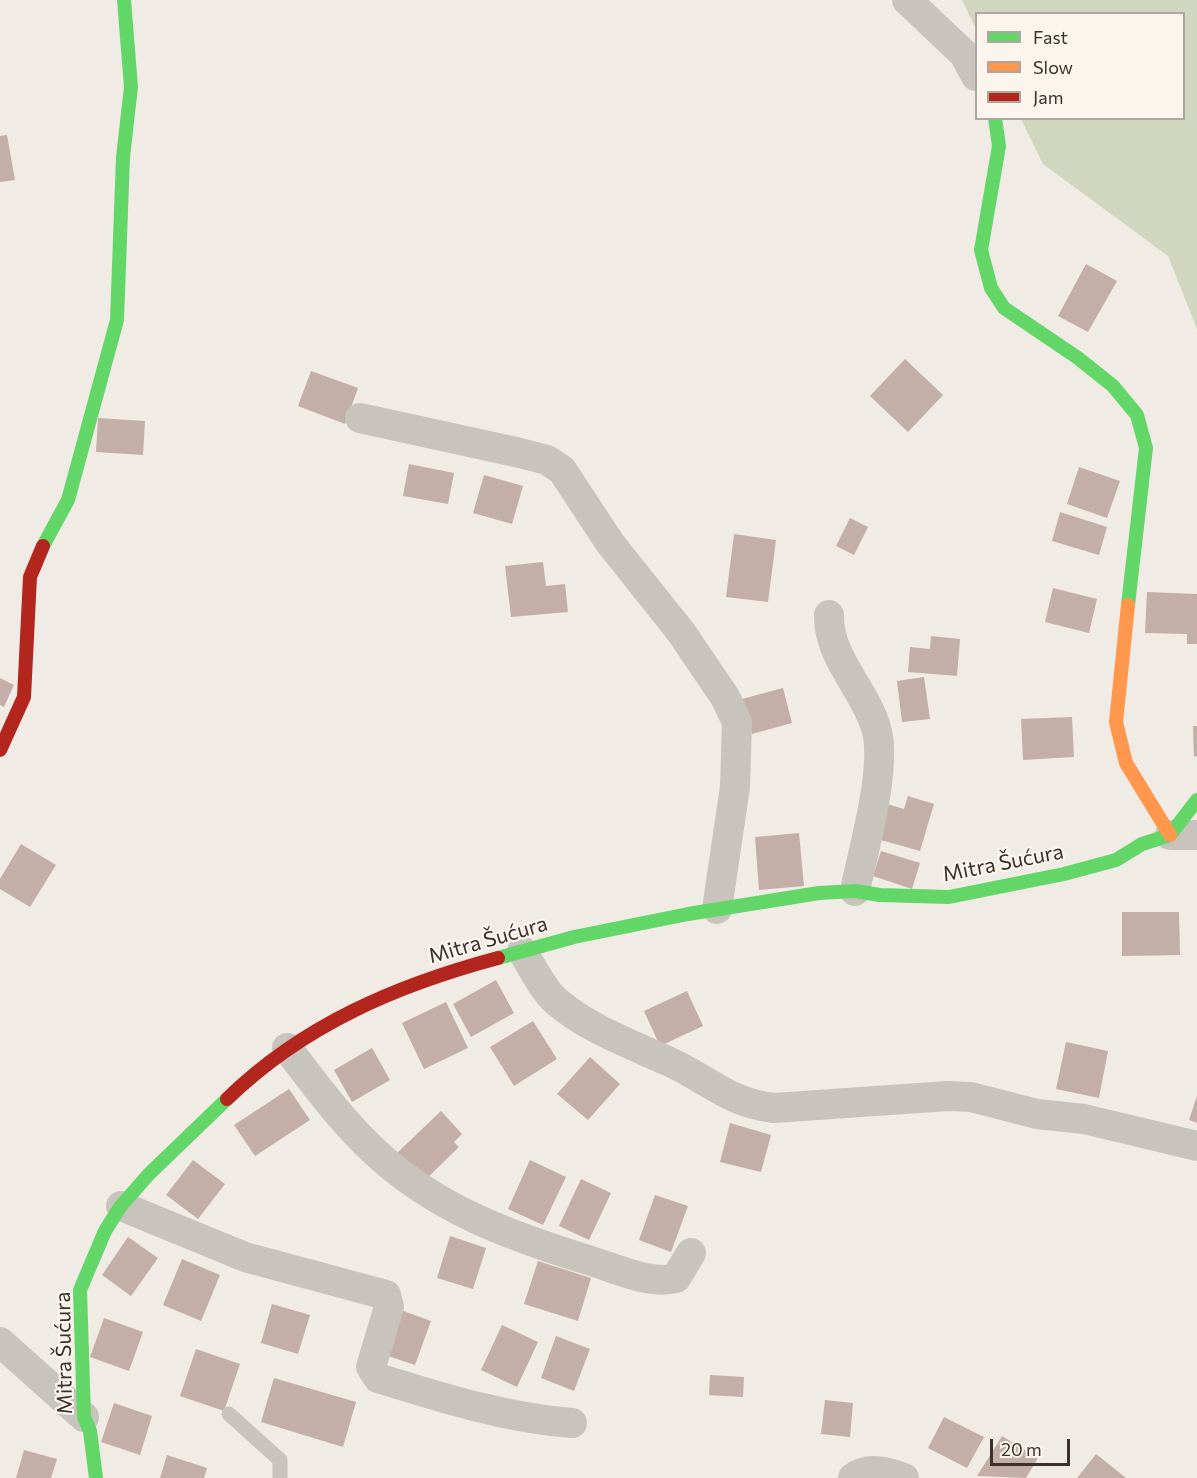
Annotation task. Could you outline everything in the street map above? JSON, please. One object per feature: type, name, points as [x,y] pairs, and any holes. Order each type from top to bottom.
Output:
[{"type":"street","points":[[0,750],[24,697],[30,577],[40,551],[68,500],[117,320],[123,157],[131,87],[124,0]]},
{"type":"street","points":[[907,0],[963,54],[975,74]]},
{"type":"street","points":[[995,120],[999,146],[981,250],[991,288],[1004,308],[1078,358],[1113,386],[1137,415],[1146,447],[1143,491],[1119,676],[1116,722],[1126,763],[1184,835]]},
{"type":"street","points":[[360,418],[520,453],[547,460],[562,470],[610,543],[681,632],[725,697],[737,722],[735,787],[717,909]]},
{"type":"street","points":[[830,615],[829,627],[836,650],[868,705],[877,730],[875,789],[855,891]]},
{"type":"street","points":[[1184,835],[1197,800]]},
{"type":"street","name":"Mitra Šućura","points":[[96,1478],[90,1431],[84,1417],[80,1290],[105,1231],[121,1206],[148,1174],[248,1078],[287,1048],[344,1013],[402,987],[574,937],[717,909],[819,893],[855,891],[880,895],[949,897],[1064,874],[1116,860],[1142,844],[1184,835]]},
{"type":"street","points":[[522,951],[554,999],[581,1019],[671,1062],[730,1097],[750,1106],[774,1108],[948,1096],[972,1097],[1037,1114],[1084,1119],[1197,1146]]},
{"type":"street","points":[[287,1048],[375,1152],[434,1197],[485,1225],[556,1250],[664,1281],[676,1278],[691,1253]]},
{"type":"street","points":[[121,1206],[245,1257],[386,1295],[389,1307],[371,1367],[378,1378],[495,1411],[536,1420],[572,1423]]},
{"type":"street","points":[[0,1342],[84,1417]]},
{"type":"street","points":[[853,1478],[858,1474],[875,1470],[904,1478]]},
{"type":"lane","points":[[229,1414],[280,1460],[280,1478]]},
{"type":"green space","points":[[962,0],[1197,0],[1197,329],[1168,256],[1043,164],[1021,120],[1185,120],[1185,12],[975,12],[975,27]]},
{"type":"building","points":[[7,135],[15,180],[0,182],[0,136]]},
{"type":"building","points":[[1086,264],[1117,281],[1088,332],[1058,316]]},
{"type":"building","points":[[905,359],[943,395],[908,432],[870,396]]},
{"type":"building","points":[[311,371],[358,388],[345,424],[298,406]]},
{"type":"building","points":[[98,418],[145,421],[143,455],[96,452]]},
{"type":"building","points":[[409,464],[454,473],[448,504],[403,496]]},
{"type":"building","points":[[1079,467],[1120,481],[1107,518],[1067,504]]},
{"type":"building","points":[[484,475],[523,486],[512,524],[473,513]]},
{"type":"building","points":[[1060,512],[1107,527],[1099,555],[1052,541]]},
{"type":"building","points":[[850,518],[868,527],[854,555],[836,546]]},
{"type":"building","points":[[734,534],[776,540],[768,602],[726,597]]},
{"type":"building","points":[[543,562],[546,586],[565,584],[568,612],[511,617],[505,566]]},
{"type":"building","points":[[1053,588],[1097,599],[1089,633],[1045,622]]},
{"type":"building","points":[[1147,592],[1197,594],[1197,644],[1187,644],[1187,634],[1145,633]]},
{"type":"building","points":[[931,636],[960,639],[957,676],[908,672],[910,647],[930,649]]},
{"type":"building","points":[[924,677],[930,719],[902,722],[897,681]]},
{"type":"building","points":[[0,678],[14,685],[4,707],[0,705]]},
{"type":"building","points":[[783,688],[792,723],[752,734],[742,699]]},
{"type":"building","points":[[1072,717],[1074,757],[1023,760],[1021,719]]},
{"type":"building","points":[[1193,726],[1197,726],[1197,756],[1194,757]]},
{"type":"building","points":[[908,796],[934,804],[920,851],[874,838],[884,803],[904,809]]},
{"type":"building","points":[[799,833],[804,886],[759,890],[755,837]]},
{"type":"building","points":[[21,844],[56,865],[30,907],[0,889],[0,879]]},
{"type":"building","points":[[881,851],[920,863],[912,889],[873,876]]},
{"type":"building","points":[[1122,912],[1179,912],[1180,955],[1122,956]]},
{"type":"building","points":[[496,980],[514,1013],[471,1037],[453,1004]]},
{"type":"building","points":[[687,991],[703,1026],[660,1046],[644,1011]]},
{"type":"building","points":[[446,1002],[468,1048],[424,1069],[402,1023]]},
{"type":"building","points":[[533,1021],[557,1059],[514,1086],[490,1047]]},
{"type":"building","points":[[1066,1042],[1108,1051],[1099,1098],[1056,1089]]},
{"type":"building","points":[[372,1048],[390,1080],[352,1102],[334,1070]]},
{"type":"building","points":[[590,1057],[620,1084],[588,1120],[557,1094]]},
{"type":"building","points":[[289,1089],[310,1120],[255,1156],[234,1125]]},
{"type":"building","points":[[1197,1096],[1197,1123],[1189,1120]]},
{"type":"building","points":[[441,1111],[462,1134],[454,1142],[459,1147],[423,1182],[396,1154]]},
{"type":"building","points":[[730,1123],[771,1135],[761,1172],[720,1162]]},
{"type":"building","points":[[193,1160],[225,1184],[198,1219],[166,1195]]},
{"type":"building","points":[[530,1160],[566,1177],[543,1225],[508,1209]]},
{"type":"building","points":[[581,1179],[611,1193],[589,1240],[559,1226]]},
{"type":"building","points":[[655,1195],[688,1206],[671,1252],[639,1240]]},
{"type":"building","points":[[450,1236],[486,1248],[473,1289],[437,1278]]},
{"type":"building","points":[[128,1237],[158,1258],[131,1296],[102,1275]]},
{"type":"building","points":[[182,1259],[220,1275],[201,1321],[163,1305]]},
{"type":"building","points":[[538,1261],[591,1278],[578,1321],[524,1304]]},
{"type":"building","points":[[272,1304],[310,1315],[298,1354],[261,1343]]},
{"type":"building","points":[[395,1308],[431,1321],[415,1365],[379,1353]]},
{"type":"building","points":[[104,1318],[143,1332],[129,1371],[90,1357]]},
{"type":"building","points":[[502,1325],[538,1342],[517,1387],[481,1370]]},
{"type":"building","points":[[556,1336],[590,1349],[574,1391],[541,1378]]},
{"type":"building","points":[[196,1349],[240,1364],[224,1411],[180,1396]]},
{"type":"building","points":[[710,1375],[744,1377],[743,1397],[709,1395]]},
{"type":"building","points":[[274,1378],[356,1402],[343,1447],[261,1422]]},
{"type":"building","points":[[825,1400],[853,1403],[850,1437],[821,1434]]},
{"type":"building","points":[[114,1403],[152,1416],[140,1455],[101,1442]]},
{"type":"building","points":[[944,1417],[984,1437],[967,1468],[928,1448]]},
{"type":"building","points":[[1002,1436],[1038,1458],[1026,1478],[977,1476]]},
{"type":"building","points":[[24,1450],[57,1459],[51,1478],[16,1478]]},
{"type":"building","points":[[1096,1454],[1126,1478],[1077,1478]]},
{"type":"building","points":[[167,1455],[207,1468],[204,1478],[160,1478]]},
{"type":"traffic: fast","points":[[43,546],[68,500],[117,320],[123,157],[131,87],[124,0]]},
{"type":"traffic: fast","points":[[995,120],[999,146],[981,250],[991,288],[1004,308],[1078,358],[1113,386],[1137,415],[1146,448],[1128,605]]},
{"type":"traffic: fast","points":[[498,958],[574,937],[688,914],[819,893],[855,891],[880,895],[949,897],[1064,874],[1116,860],[1142,844],[1170,835],[1197,800]]},
{"type":"traffic: fast","points":[[96,1478],[90,1431],[84,1417],[80,1290],[105,1231],[120,1207],[149,1174],[227,1099]]},
{"type":"traffic: slow","points":[[1128,605],[1116,722],[1126,763],[1170,835]]},
{"type":"traffic: jam","points":[[0,750],[24,697],[30,577],[43,546]]},
{"type":"traffic: jam","points":[[227,1099],[287,1050],[353,1011],[424,981],[498,958]]}]
